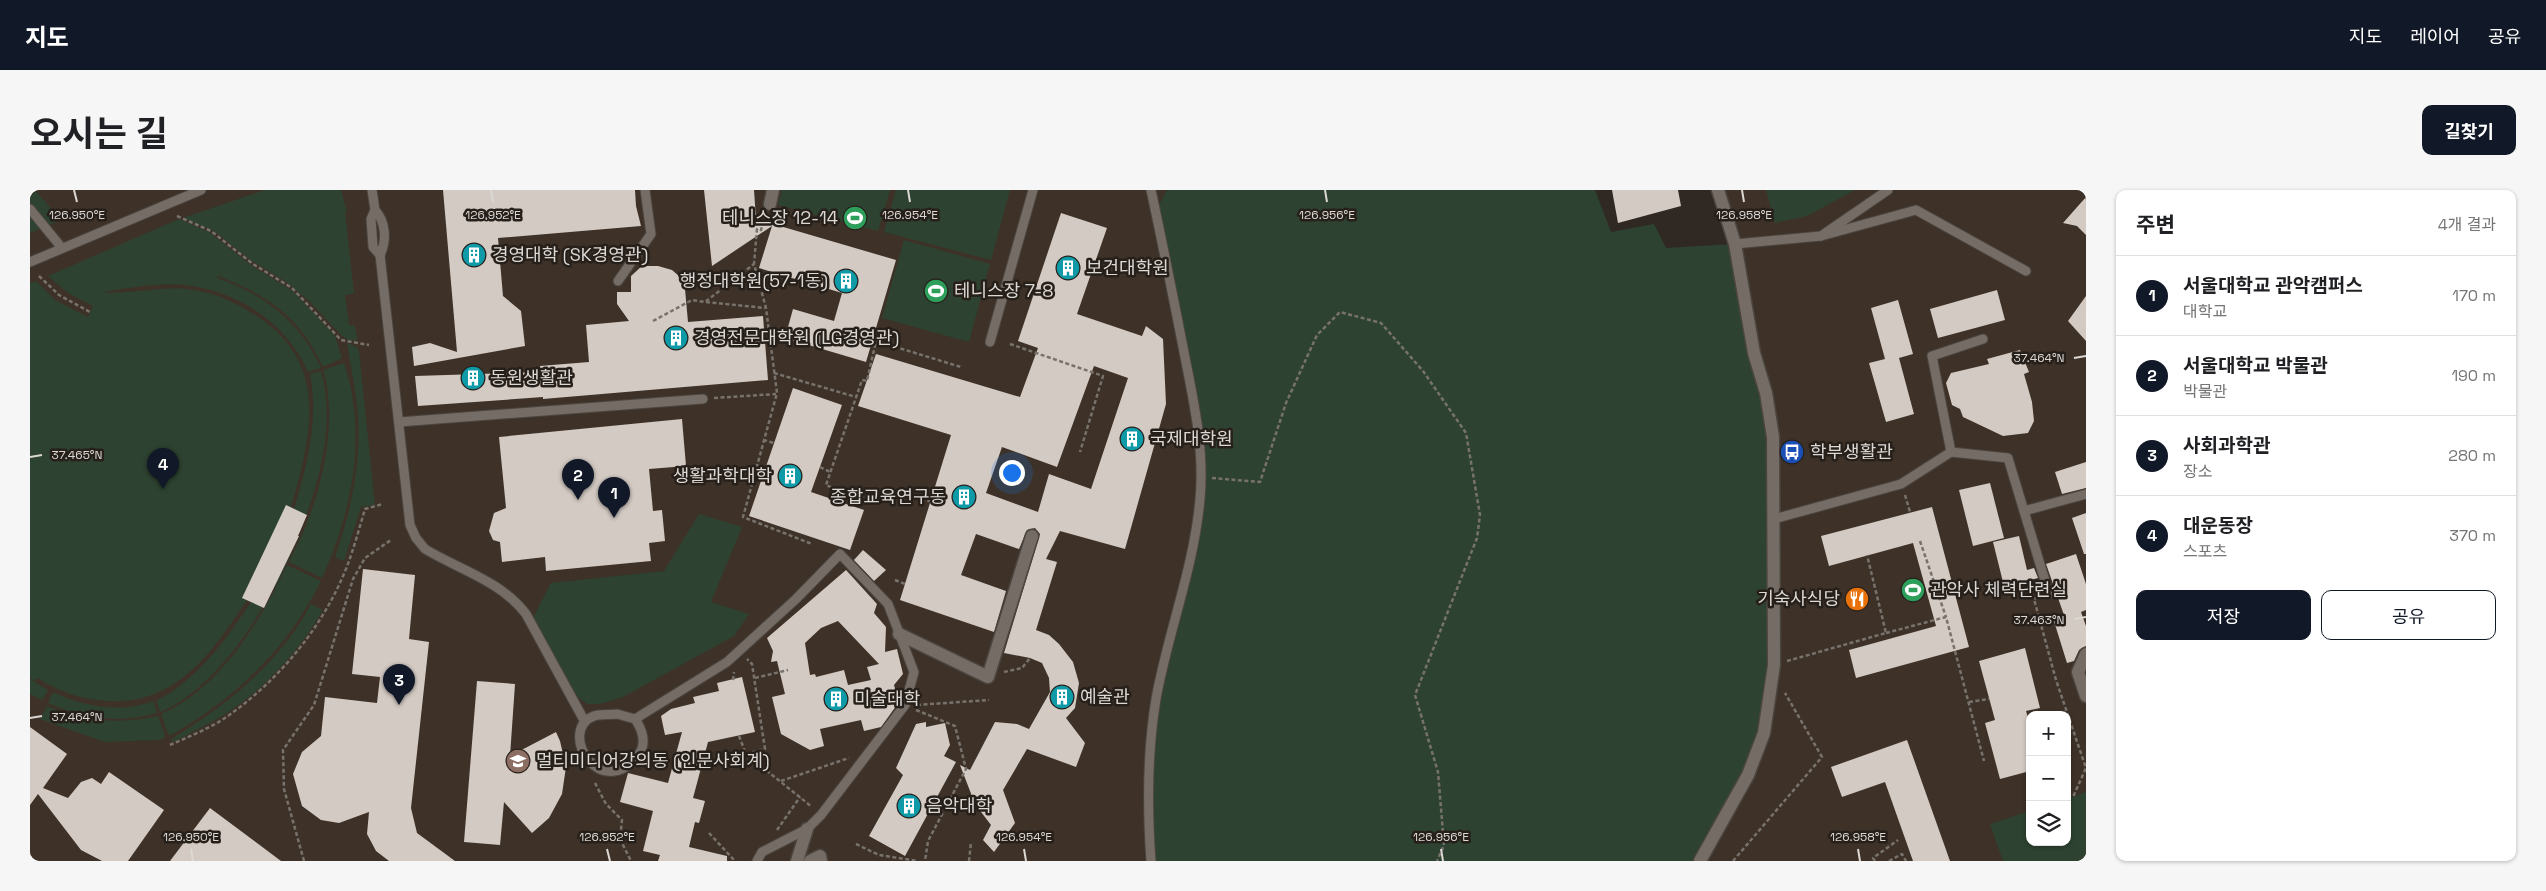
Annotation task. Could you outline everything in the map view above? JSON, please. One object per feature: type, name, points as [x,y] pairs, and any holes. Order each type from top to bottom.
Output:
[{"type":"street","points":[[770,204],[773,190]]},
{"type":"street","points":[[899,634],[988,676],[1032,536]]},
{"type":"street","points":[[2086,654],[2078,672],[2086,696]]},
{"type":"street","points":[[1724,818],[1748,775]]},
{"type":"street","points":[[798,861],[807,829]]},
{"type":"street","points":[[810,861],[820,856],[821,861]]},
{"type":"lane","points":[[30,262],[201,190]]},
{"type":"lane","points":[[372,190],[375,210],[371,219],[373,246],[380,255],[409,517],[416,538],[425,549],[502,590],[516,601],[526,614],[585,722]]},
{"type":"lane","points":[[618,280],[651,234],[645,190]]},
{"type":"lane","points":[[990,342],[1033,190]]},
{"type":"lane","points":[[1151,190],[1196,416],[1201,477],[1195,538],[1157,697],[1149,745],[1148,788],[1151,861]]},
{"type":"lane","points":[[1718,190],[1735,244],[1754,353],[1766,393],[1773,437],[1774,665],[1764,733],[1748,775]]},
{"type":"lane","points":[[1821,236],[1888,190]]},
{"type":"lane","points":[[30,209],[62,248]]},
{"type":"lane","points":[[1735,244],[1821,236],[1916,210],[2026,271]]},
{"type":"lane","points":[[1951,452],[1932,356],[1983,339]]},
{"type":"lane","points":[[399,422],[703,399]]},
{"type":"lane","points":[[1774,519],[1901,484],[1951,452],[2008,458],[2049,594]]},
{"type":"lane","points":[[2024,511],[2086,494]]},
{"type":"lane","points":[[635,719],[727,662],[796,599],[840,554],[888,604],[914,672],[905,705],[821,815],[807,829],[762,852],[757,861]]},
{"type":"lane","points":[[627,715],[635,719],[643,734],[642,750],[628,764],[612,772],[602,771],[587,761],[580,740],[585,722],[594,716],[627,715]]},
{"type":"lane","points":[[1700,861],[1724,818]]},
{"type":"path","points":[[770,204],[761,230],[757,229],[754,264],[766,308],[776,394],[743,517],[812,544]]},
{"type":"path","points":[[177,216],[210,231],[253,264],[292,288],[341,340],[369,345]]},
{"type":"path","points":[[705,302],[754,264]]},
{"type":"path","points":[[39,276],[59,295],[90,312]]},
{"type":"path","points":[[653,321],[692,300],[766,308]]},
{"type":"path","points":[[1201,477],[1260,482],[1286,403],[1318,335],[1340,312],[1381,323],[1423,371],[1466,433],[1480,515],[1477,538],[1415,695],[1438,772],[1444,845],[1437,861]]},
{"type":"path","points":[[855,498],[826,485],[862,380],[867,381],[876,341],[961,367]]},
{"type":"path","points":[[1010,344],[1103,376],[1080,452]]},
{"type":"path","points":[[774,372],[857,397]]},
{"type":"path","points":[[703,399],[776,394]]},
{"type":"path","points":[[763,440],[774,443]]},
{"type":"path","points":[[820,467],[830,472]]},
{"type":"path","points":[[1901,484],[1910,512]]},
{"type":"path","points":[[921,498],[930,501]]},
{"type":"path","points":[[170,745],[224,718],[253,696],[283,668],[314,628],[333,596],[349,562],[365,510],[383,504]]},
{"type":"path","points":[[304,861],[284,789],[283,750],[314,705],[353,579],[365,558],[391,540]]},
{"type":"path","points":[[1920,541],[1946,617],[1984,761]]},
{"type":"path","points":[[1867,555],[1886,633]]},
{"type":"path","points":[[895,580],[904,584]]},
{"type":"path","points":[[2049,594],[2034,599],[2056,680],[2086,768],[2073,797]]},
{"type":"path","points":[[1774,665],[1946,617]]},
{"type":"path","points":[[738,653],[752,664],[765,749],[746,754]]},
{"type":"path","points":[[988,676],[1022,668],[1030,658]]},
{"type":"path","points":[[755,678],[788,670]]},
{"type":"path","points":[[1732,861],[1822,757],[1785,693]]},
{"type":"path","points":[[1969,702],[1989,699]]},
{"type":"path","points":[[905,705],[989,700]]},
{"type":"path","points":[[905,705],[955,726],[966,769],[928,840],[925,861]]},
{"type":"path","points":[[739,736],[746,754],[821,815]]},
{"type":"path","points":[[781,781],[832,764]]},
{"type":"path","points":[[595,784],[606,804],[622,820],[620,839],[631,861]]},
{"type":"path","points":[[762,852],[800,797]]},
{"type":"path","points":[[709,833],[735,861]]},
{"type":"path","points":[[1875,861],[1873,858],[1898,840]]},
{"type":"path","points":[[969,861],[971,842]]},
{"type":"path","points":[[856,844],[879,855],[918,861]]},
{"type":"path","points":[[1889,861],[1902,854],[1906,861]]},
{"type":"shaded area","points":[[30,190],[1167,190],[1156,210],[1201,461],[1151,861],[30,861]]},
{"type":"shaded area","points":[[1718,190],[2086,190],[2086,654],[2078,672],[2086,696],[2086,861],[1700,861],[1773,437]]},
{"type":"green space","points":[[30,190],[35,190],[61,220],[30,233]]},
{"type":"green space","points":[[265,190],[341,190],[347,212],[345,212],[354,293],[345,295],[349,325],[355,325],[357,340],[350,341],[342,336],[308,300],[286,282],[249,259],[214,231],[183,218]]},
{"type":"green space","name":"테니스장 12-14","points":[[782,190],[890,190],[878,231],[778,205]]},
{"type":"green space","points":[[896,190],[1010,190],[991,260],[884,232]]},
{"type":"green space","points":[[1167,190],[1595,190],[1611,232],[1654,224],[1666,248],[1735,244],[1766,393],[1773,627],[1764,733],[1700,861],[1151,861],[1149,745],[1195,538],[1201,461],[1156,210]]},
{"type":"green space","points":[[1766,190],[1855,190],[1807,216],[1775,223]]},
{"type":"green space","points":[[179,219],[209,232],[251,265],[294,292],[335,336],[342,358],[323,367],[304,334],[281,310],[252,291],[218,276],[217,278],[250,292],[279,312],[303,337],[321,368],[308,372],[299,354],[274,325],[259,313],[224,295],[206,289],[176,284],[102,292],[170,289],[201,291],[240,306],[279,334],[295,355],[305,377],[309,402],[309,427],[299,480],[291,507],[294,509],[310,442],[313,408],[310,374],[321,371],[325,391],[326,433],[313,497],[299,536],[276,586],[274,585],[254,621],[228,658],[195,690],[178,703],[160,712],[156,701],[185,682],[210,658],[251,602],[247,600],[221,638],[191,671],[174,684],[154,694],[133,700],[109,701],[90,699],[54,687],[37,678],[35,681],[30,678],[30,283],[36,281],[55,300],[88,317],[93,306],[68,293],[48,276]]},
{"type":"green space","name":"테니스장 7-8","points":[[904,240],[990,264],[969,342],[882,318]]},
{"type":"green space","points":[[347,343],[357,347],[359,352],[375,505],[361,507],[344,561],[335,557],[354,487],[359,433],[356,397]]},
{"type":"green space","points":[[344,363],[355,417],[353,472],[341,526],[333,553],[322,578],[289,562],[308,520],[324,465],[329,426],[329,407],[323,370]]},
{"type":"green space","points":[[699,514],[742,527],[711,602],[749,614],[734,636],[623,697],[600,704],[587,704],[578,697],[532,620],[551,583],[664,571]]},
{"type":"green space","points":[[287,565],[321,581],[308,606],[276,650],[238,688],[195,720],[171,735],[168,734],[161,714],[182,703],[202,688],[220,670],[251,630],[265,608]]},
{"type":"green space","points":[[311,604],[323,610],[298,647],[268,680],[233,709],[214,721],[170,742],[173,738],[214,711],[251,680],[284,645]]},
{"type":"green space","points":[[30,679],[48,690],[42,700],[30,694]]},
{"type":"green space","points":[[53,692],[76,701],[102,707],[128,707],[153,701],[157,713],[115,719],[88,716],[48,703]]},
{"type":"green space","points":[[47,706],[75,715],[102,720],[143,719],[158,716],[165,735],[163,739],[156,740],[105,742],[40,719]]},
{"type":"green space","points":[[2086,792],[2086,861],[2003,861],[1990,824],[2026,812],[2026,846],[2071,846],[2071,798]]},
{"type":"building","name":"경영대학 (SK경영관)","points":[[443,190],[635,190],[636,206],[641,226],[498,238],[503,296],[521,311],[525,346],[414,366],[412,347],[430,343],[457,352]]},
{"type":"building","name":"행정대학원(57-1동)","points":[[704,190],[754,190],[756,219],[896,260],[866,362],[785,338],[793,309],[834,321],[842,293],[759,268],[772,226],[712,266]]},
{"type":"building","points":[[1612,190],[1678,190],[1681,206],[1618,223]]},
{"type":"building","points":[[2086,197],[2086,235],[2077,226],[2063,223]]},
{"type":"building","points":[[1061,213],[1107,228],[1077,314],[1142,336],[1146,326],[1163,339],[1166,404],[1125,549],[1060,531],[1046,559],[1057,562],[1036,630],[1049,635],[1073,662],[1079,683],[1075,708],[1066,718],[1085,743],[1076,767],[1027,749],[1003,790],[1015,823],[994,852],[983,840],[991,825],[975,804],[960,765],[970,770],[995,722],[1017,724],[1029,729],[1050,692],[1049,678],[1042,663],[1030,658],[1004,653],[1040,534],[1035,528],[1027,530],[1019,549],[976,534],[961,575],[1006,591],[994,632],[900,600],[951,435],[858,406],[876,354],[1020,397],[1038,348],[1018,341]],"holes":[[[1094,366],[1128,378],[1091,489],[1049,474],[1038,512],[986,493],[1002,447],[1057,467]]]},
{"type":"building","name":"경영전문대학원 (LG경영관)","points":[[642,266],[658,266],[672,270],[680,277],[685,289],[688,322],[763,316],[768,380],[543,399],[543,397],[418,406],[415,376],[541,372],[540,366],[589,362],[586,325],[629,321],[617,304],[617,292],[631,292],[631,276]]},
{"type":"building","points":[[1997,290],[2005,320],[1938,338],[1930,309]]},
{"type":"building","points":[[2086,296],[2086,341],[2068,321]]},
{"type":"building","points":[[1898,300],[1913,354],[1899,358],[1914,414],[1886,422],[1869,363],[1885,359],[1871,308]]},
{"type":"building","points":[[2020,350],[2029,372],[2024,374],[2032,402],[2034,421],[2028,433],[2003,436],[1963,417],[1960,409],[1952,405],[1946,383],[1951,373],[1989,364],[1987,359]]},
{"type":"building","name":"생활과학대학","points":[[793,388],[842,405],[811,492],[864,510],[850,550],[749,516]]},
{"type":"building","points":[[682,419],[686,466],[649,469],[653,511],[662,510],[665,541],[649,543],[651,561],[546,571],[545,557],[502,562],[500,542],[493,540],[489,531],[494,513],[506,508],[499,437]]},
{"type":"building","points":[[2086,462],[2086,488],[2062,494],[2055,472]]},
{"type":"building","points":[[1990,483],[2004,538],[1973,546],[1959,490]]},
{"type":"building","points":[[286,505],[307,515],[299,536],[264,608],[242,598]]},
{"type":"building","points":[[1932,507],[1969,647],[1856,678],[1849,650],[1936,626],[1913,543],[1829,566],[1821,536]]},
{"type":"building","points":[[2086,513],[2086,554],[2084,554],[2072,518]]},
{"type":"building","points":[[2019,536],[2027,570],[2034,568],[2038,578],[2004,586],[1993,542]]},
{"type":"building","points":[[863,550],[886,570],[874,581],[854,560]]},
{"type":"building","points":[[2076,554],[2086,584],[2086,610],[2081,612],[2086,626],[2086,646],[2079,650],[2074,661],[2067,663],[2053,618],[2064,615],[2046,564]]},
{"type":"building","points":[[363,569],[415,575],[409,639],[429,642],[411,808],[417,833],[455,861],[389,861],[376,851],[367,834],[369,812],[339,823],[321,820],[302,806],[293,774],[302,752],[321,736],[325,697],[377,703],[380,677],[352,674]]},
{"type":"building","points":[[846,570],[877,604],[874,613],[886,627],[885,652],[897,649],[903,674],[894,685],[899,702],[881,727],[864,731],[861,720],[820,729],[824,746],[810,750],[781,734],[772,697],[785,694],[777,661],[771,662],[773,651],[767,638]],"holes":[[[838,621],[879,664],[867,667],[871,680],[848,685],[844,670],[816,677],[815,674],[810,675],[805,643],[821,628]]]},
{"type":"building","points":[[2025,648],[2040,708],[2026,711],[2026,772],[2000,779],[1985,723],[1995,720],[1979,661]]},
{"type":"building","points":[[742,677],[755,732],[708,742],[693,798],[705,801],[699,823],[695,822],[689,847],[727,856],[727,861],[658,861],[660,855],[643,851],[653,811],[620,802],[628,773],[668,783],[682,732],[665,735],[661,716],[671,709],[695,703],[693,697],[719,691],[717,683]]},
{"type":"building","name":"멀티미디어강의동 (인문사회계)","points":[[477,681],[515,684],[510,756],[556,732],[566,767],[562,794],[549,818],[532,833],[504,802],[500,845],[464,842]]},
{"type":"building","name":"음악대학","points":[[926,722],[926,727],[945,723],[950,745],[944,756],[956,762],[905,856],[869,836],[903,775],[896,768],[916,724]]},
{"type":"building","points":[[30,727],[67,754],[43,788],[68,798],[81,782],[92,778],[101,784],[109,772],[164,810],[128,861],[102,861],[81,850],[38,794],[30,805]]},
{"type":"building","points":[[1907,740],[1950,861],[1913,861],[1885,782],[1842,797],[1831,767]]},
{"type":"building","points":[[210,808],[281,861],[170,861]]},
{"type":"place","name":"테니스장 12-14","points":[[855,218]]},
{"type":"place","name":"경영대학 (SK경영관)","points":[[474,255]]},
{"type":"place","name":"보건대학원","points":[[1068,268]]},
{"type":"place","name":"행정대학원(57-1동)","points":[[846,281]]},
{"type":"place","name":"테니스장 7-8","points":[[936,291]]},
{"type":"place","name":"경영전문대학원 (LG경영관)","points":[[676,338]]},
{"type":"place","name":"동원생활관","points":[[473,378]]},
{"type":"place","name":"국제대학원","points":[[1132,439]]},
{"type":"place","name":"학부생활관","points":[[1792,452]]},
{"type":"place","name":"생활과학대학","points":[[790,476]]},
{"type":"place","name":"대운동장","points":[[163,489]]},
{"type":"place","name":"종합교육연구동","points":[[964,497]]},
{"type":"place","name":"서울대학교 박물관","points":[[578,500]]},
{"type":"place","name":"서울대학교 관악캠퍼스","points":[[614,518]]},
{"type":"place","name":"관악사 체력단련실","points":[[1913,590]]},
{"type":"place","name":"기숙사식당","points":[[1857,599]]},
{"type":"place","name":"예술관","points":[[1062,697]]},
{"type":"place","name":"미술대학","points":[[836,699]]},
{"type":"place","name":"사회과학관","points":[[399,705]]},
{"type":"place","name":"멀티미디어강의동 (인문사회계)","points":[[518,761]]},
{"type":"place","name":"음악대학","points":[[909,806]]}]
